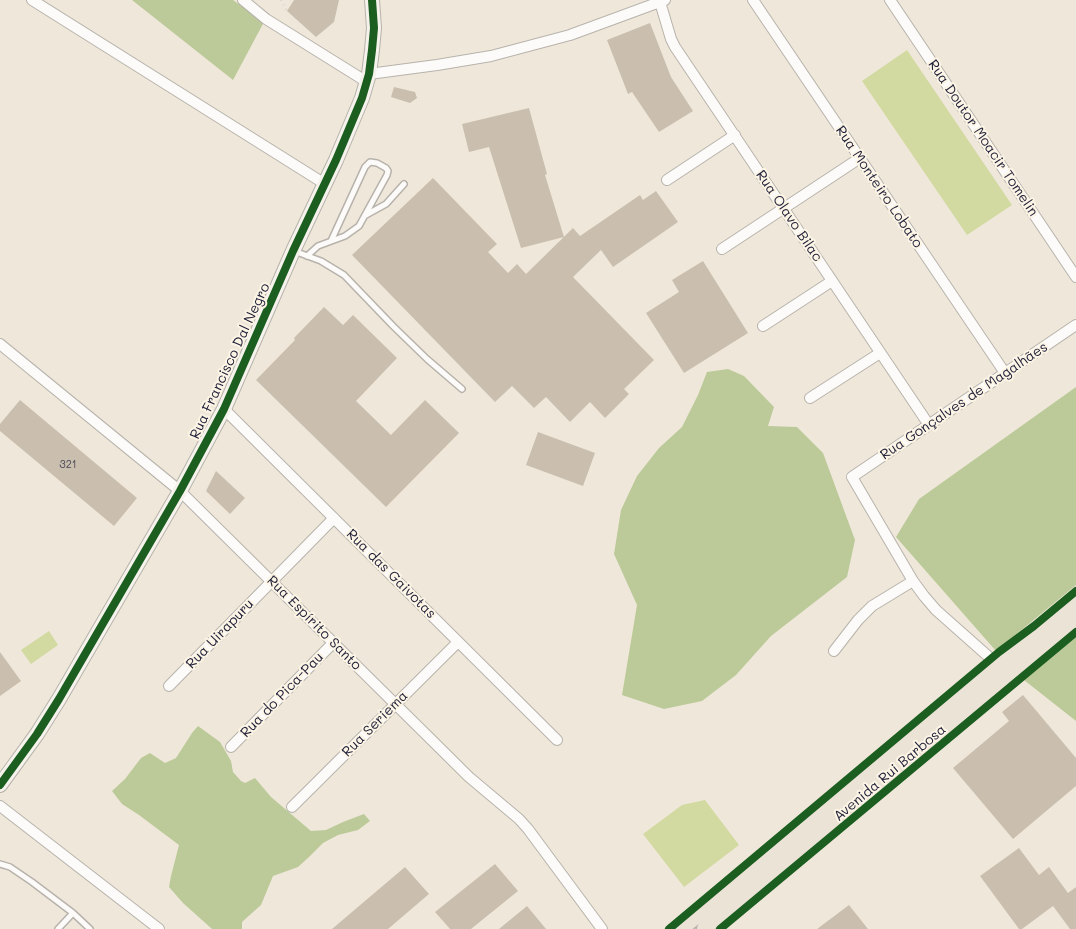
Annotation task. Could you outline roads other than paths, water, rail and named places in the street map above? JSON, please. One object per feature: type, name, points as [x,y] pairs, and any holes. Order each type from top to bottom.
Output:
[{"type":"main road","name":"Avenida Rui Barbosa","points":[[680,929],[1076,601]]},
{"type":"main road","name":"Avenida Rui Barbosa","points":[[706,929],[1076,618]]},
{"type":"street","points":[[32,0],[325,184]]},
{"type":"street","points":[[242,0],[266,19],[368,78],[491,56],[570,35],[662,1]]},
{"type":"street","name":"Rua Francisco Dal Negro","points":[[0,785],[37,734],[84,656],[180,491],[224,409],[351,127],[368,78],[374,28],[372,0]]},
{"type":"street","name":"Rua Monteiro Lobato","points":[[753,0],[1005,374]]},
{"type":"street","name":"Rua Doutor Moacir Tomelin","points":[[890,0],[1076,277]]},
{"type":"street","name":"Rua Olavo Bilac","points":[[662,1],[671,39],[675,47],[929,425]]},
{"type":"street","points":[[668,180],[735,136]]},
{"type":"street","points":[[722,249],[860,158]]},
{"type":"street","points":[[763,326],[832,281]]},
{"type":"street","name":"Rua Gonçalves de Magalhães","points":[[913,581],[852,478],[1076,325]]},
{"type":"street","name":"Rua Espírito Santo","points":[[0,344],[180,491],[469,776],[519,819],[602,929]]},
{"type":"street","points":[[810,398],[880,353]]},
{"type":"street","name":"Rua das Gaivotas","points":[[224,409],[557,740]]},
{"type":"street","name":"Rua Uirapuru","points":[[169,686],[334,518]]},
{"type":"street","points":[[834,651],[858,620],[872,606],[913,581],[936,610],[998,665]]},
{"type":"street","name":"Rua do Pica-Pau","points":[[231,747],[334,642]]},
{"type":"street","name":"Rua Seriema","points":[[292,808],[458,642]]},
{"type":"street","points":[[0,806],[159,929]]},
{"type":"lane","points":[[308,256],[318,246],[345,236],[359,226],[387,175],[388,171],[386,168],[377,163],[370,162],[365,166],[331,241]]},
{"type":"lane","points":[[366,215],[386,204],[404,184]]},
{"type":"lane","points":[[294,251],[321,262],[344,275],[427,359],[462,389]]},
{"type":"lane","points":[[0,864],[32,882],[73,913],[90,929]]},
{"type":"lane","points":[[58,929],[73,913]]}]
